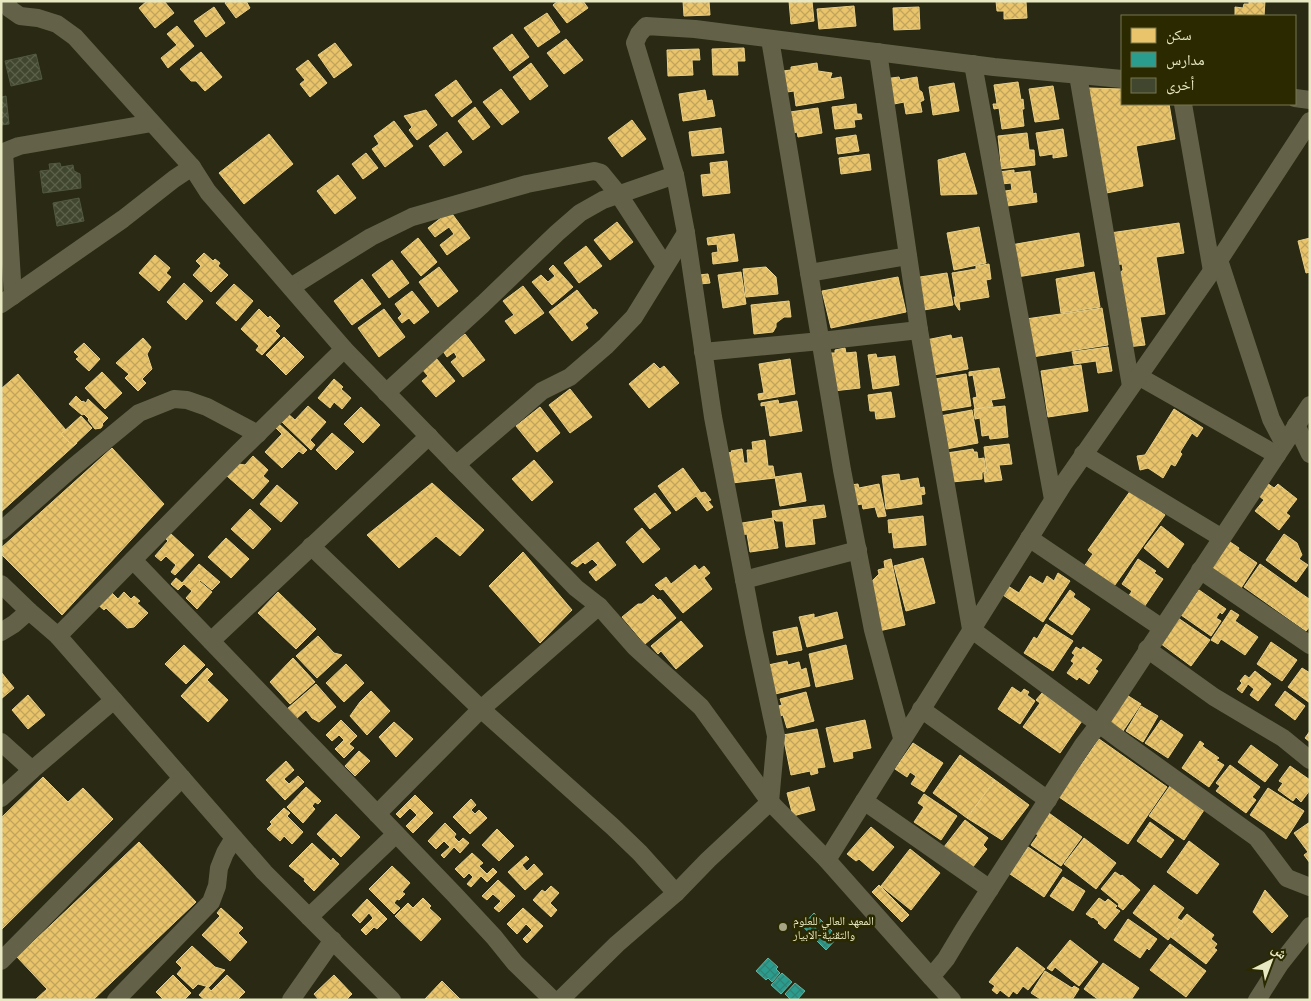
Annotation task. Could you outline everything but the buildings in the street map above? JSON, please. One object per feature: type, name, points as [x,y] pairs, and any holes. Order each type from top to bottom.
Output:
[{"type":"street","points":[[6,7],[20,16],[38,18],[56,24],[74,38],[192,167],[208,192],[344,349],[576,588],[599,606],[635,647],[701,707],[770,802],[827,860],[952,1000]]},
{"type":"street","points":[[560,1000],[617,944],[676,893],[770,802],[776,736],[713,417],[686,233],[675,175],[635,43],[639,34],[646,26],[695,29],[973,64],[1121,79]]},
{"type":"street","points":[[770,39],[842,470],[873,630],[902,738]]},
{"type":"street","points":[[878,52],[919,330],[971,629],[1257,838],[1287,878],[1310,887]]},
{"type":"street","points":[[973,64],[1053,499]]},
{"type":"street","points":[[1078,75],[1135,381]]},
{"type":"street","points":[[1296,98],[1310,100]]},
{"type":"street","points":[[1183,105],[1215,266],[1271,419],[1280,450]]},
{"type":"street","points":[[827,860],[1053,499],[1215,266],[1310,121]]},
{"type":"street","points":[[7,300],[3,152],[20,146],[152,123]]},
{"type":"street","points":[[7,300],[123,219],[192,167]]},
{"type":"street","points":[[291,287],[371,237],[412,217],[527,184],[594,171],[601,172],[665,266]]},
{"type":"street","points":[[386,393],[483,304],[556,233],[580,213],[603,200],[675,175]]},
{"type":"street","points":[[456,465],[542,391],[570,377],[606,346],[634,317],[686,233]]},
{"type":"street","points":[[809,273],[908,256]]},
{"type":"street","points":[[703,352],[919,330]]},
{"type":"street","points":[[58,636],[344,349]]},
{"type":"street","points":[[1135,381],[1280,450]]},
{"type":"street","points":[[1,531],[71,469],[139,413],[174,398],[188,400],[207,407],[258,434]]},
{"type":"street","points":[[931,977],[946,959],[1083,745],[1099,724],[1310,405]]},
{"type":"street","points":[[1296,426],[1310,454]]},
{"type":"street","points":[[211,641],[429,436]]},
{"type":"street","points":[[1084,454],[1222,538]]},
{"type":"street","points":[[1029,538],[1162,628]]},
{"type":"street","points":[[311,546],[480,709],[613,827],[640,853],[676,893]]},
{"type":"street","points":[[744,580],[858,550]]},
{"type":"street","points":[[133,560],[494,937],[515,964],[553,1000]]},
{"type":"street","points":[[1200,570],[1310,645]]},
{"type":"street","points":[[1,584],[58,636],[264,872],[392,1000]]},
{"type":"street","points":[[377,814],[480,709],[599,606]]},
{"type":"street","points":[[1,632],[29,611]]},
{"type":"street","points":[[1147,649],[1214,697],[1283,738],[1310,760]]},
{"type":"street","points":[[1,798],[114,700]]},
{"type":"street","points":[[921,709],[1048,800]]},
{"type":"street","points":[[1,742],[32,770]]},
{"type":"street","points":[[1,961],[182,778]]},
{"type":"street","points":[[864,801],[990,889]]},
{"type":"street","points":[[309,917],[396,834]]},
{"type":"street","points":[[116,1000],[211,902],[217,886],[219,868],[225,852],[234,838]]},
{"type":"street","points":[[1257,1000],[1280,964],[1310,926]]},
{"type":"street","points":[[290,1000],[333,940]]},
{"type":"place","name":"المعهد العالي للعلوم والتقنية-الابيار","points":[[783,927]]}]
